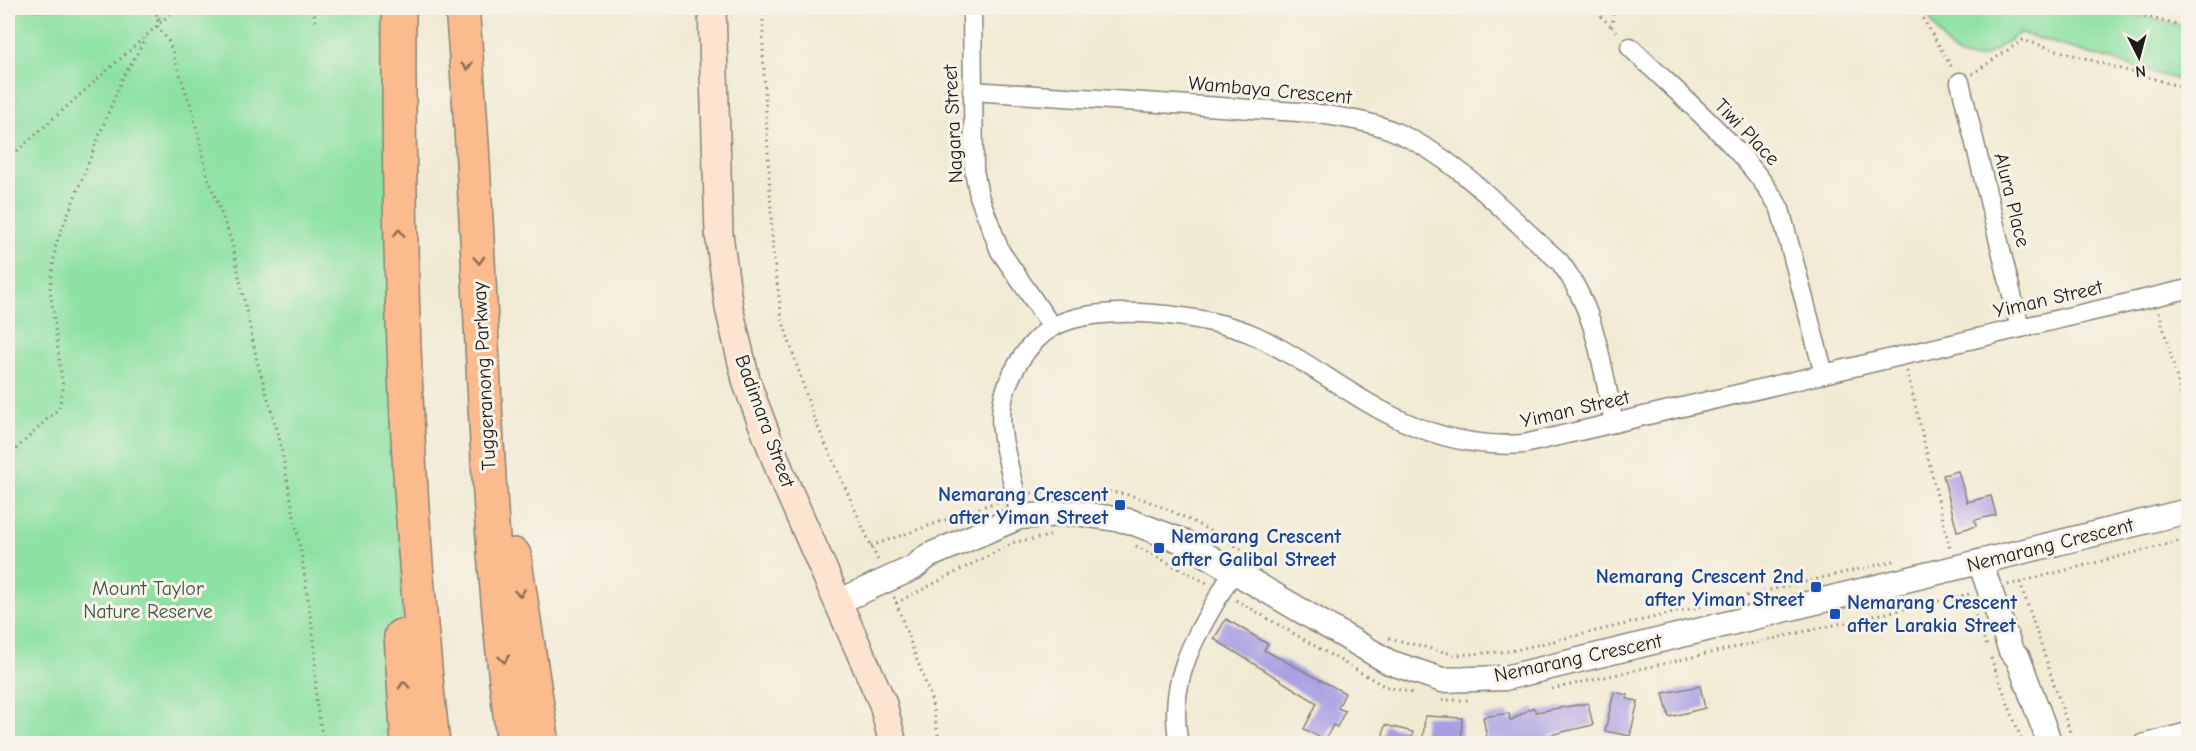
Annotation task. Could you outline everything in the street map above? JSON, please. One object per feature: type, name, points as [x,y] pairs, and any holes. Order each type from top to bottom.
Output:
[{"type":"highway","points":[[399,8],[400,291],[415,557],[433,744]]},
{"type":"highway","name":"Tuggeranong Parkway","points":[[462,8],[474,158],[483,370],[495,565],[514,744]]},
{"type":"highway","points":[[400,291],[389,339],[392,465],[408,744]]},
{"type":"highway","points":[[483,370],[500,446],[543,744]]},
{"type":"main road","name":"Badimara Street","points":[[712,8],[719,234],[729,308],[747,384],[782,476],[837,594],[884,704],[893,744]]},
{"type":"street","name":"Nagara Street","points":[[972,8],[974,170],[984,212],[1000,251],[1052,327]]},
{"type":"street","name":"Tiwi Place","points":[[1630,47],[1744,159],[1770,190],[1780,209],[1824,374]]},
{"type":"street","name":"Alura Place","points":[[1960,82],[2020,328]]},
{"type":"street","name":"Wambaya Crescent","points":[[972,91],[1314,113],[1369,123],[1399,133],[1461,173],[1558,261],[1569,274],[1585,302],[1592,322],[1614,423]]},
{"type":"street","name":"Yiman Street","points":[[1019,516],[1017,495],[1002,432],[1002,405],[1017,367],[1052,327],[1084,316],[1129,314],[1175,316],[1235,327],[1277,346],[1403,421],[1461,441],[1524,444],[2188,289]]},
{"type":"street","name":"Nemarang Crescent","points":[[837,594],[908,557],[928,556],[1019,516],[1075,513],[1129,520],[1182,541],[1227,581],[1389,662],[1442,680],[1505,678],[1955,554],[1987,560],[2188,511]]},
{"type":"street","points":[[1987,560],[2004,586],[2021,647],[2018,658],[2050,744]]},
{"type":"street","points":[[1179,744],[1177,699],[1185,660],[1227,581]]},
{"type":"street","points":[[2142,744],[2188,732]]},
{"type":"path","points":[[158,8],[158,27],[168,40],[192,109],[207,174],[232,243],[256,361],[279,436],[302,558],[315,648],[316,702],[324,744]]},
{"type":"path","points":[[8,159],[177,8]]},
{"type":"path","points":[[313,8],[316,24]]},
{"type":"path","points":[[763,8],[773,253],[782,319],[813,416],[871,546]]},
{"type":"path","points":[[1592,8],[1630,47]]},
{"type":"path","points":[[1612,27],[1614,8]]},
{"type":"path","points":[[1917,8],[1960,82],[2023,40],[2188,89]]},
{"type":"path","points":[[2116,8],[2188,28]]},
{"type":"path","points":[[8,465],[13,452],[59,408],[63,388],[50,289],[56,244],[121,81],[146,38]]},
{"type":"path","points":[[2155,297],[2188,420]]},
{"type":"path","points":[[1903,356],[1955,554],[1938,550]]},
{"type":"path","points":[[940,744],[931,698],[896,603],[1015,542],[1056,535]]},
{"type":"path","points":[[1546,690],[1962,596],[2188,539]]},
{"type":"path","points":[[1127,542],[1227,581],[1384,686],[1427,696]]},
{"type":"path","points":[[1511,651],[1904,559]]},
{"type":"path","points":[[2004,586],[2074,744]]},
{"type":"path","points":[[1962,596],[1973,609],[2023,744]]},
{"type":"path","points":[[1438,699],[1449,702],[1480,700]]},
{"type":"green space","name":"Mount Taylor Nature Reserve","points":[[8,8],[393,8],[405,743],[8,743]]},
{"type":"green space","points":[[1924,8],[2105,8],[2188,27],[2188,83],[2020,33],[1984,56],[1972,59],[1963,57],[1946,45]]},
{"type":"building","points":[[1958,471],[1967,502],[1991,496],[1996,515],[1975,520],[1976,526],[1957,531],[1943,475]]},
{"type":"building","points":[[1226,619],[1268,644],[1264,650],[1345,693],[1338,708],[1345,711],[1337,727],[1333,725],[1325,740],[1304,729],[1317,703],[1214,639]]},
{"type":"building","points":[[1700,686],[1705,708],[1669,717],[1663,693]]},
{"type":"building","points":[[1614,692],[1628,695],[1627,699],[1638,701],[1630,736],[1605,731]]},
{"type":"building","points":[[1588,703],[1593,725],[1550,735],[1556,744],[1488,744],[1483,717],[1509,713],[1510,721],[1533,707],[1536,712]]},
{"type":"building","points":[[1425,716],[1462,718],[1461,744],[1439,744],[1439,739],[1423,738]]},
{"type":"building","points":[[1385,725],[1413,732],[1410,744],[1382,740]]},
{"type":"place","name":"Nemarang Crescent after Yiman Street","points":[[1120,505]]},
{"type":"place","name":"Nemarang Crescent after Galibal Street","points":[[1159,548]]},
{"type":"place","name":"Nemarang Crescent 2nd after Yiman Street","points":[[1816,587]]},
{"type":"place","name":"Nemarang Crescent after Larakia Street","points":[[1835,614]]}]
